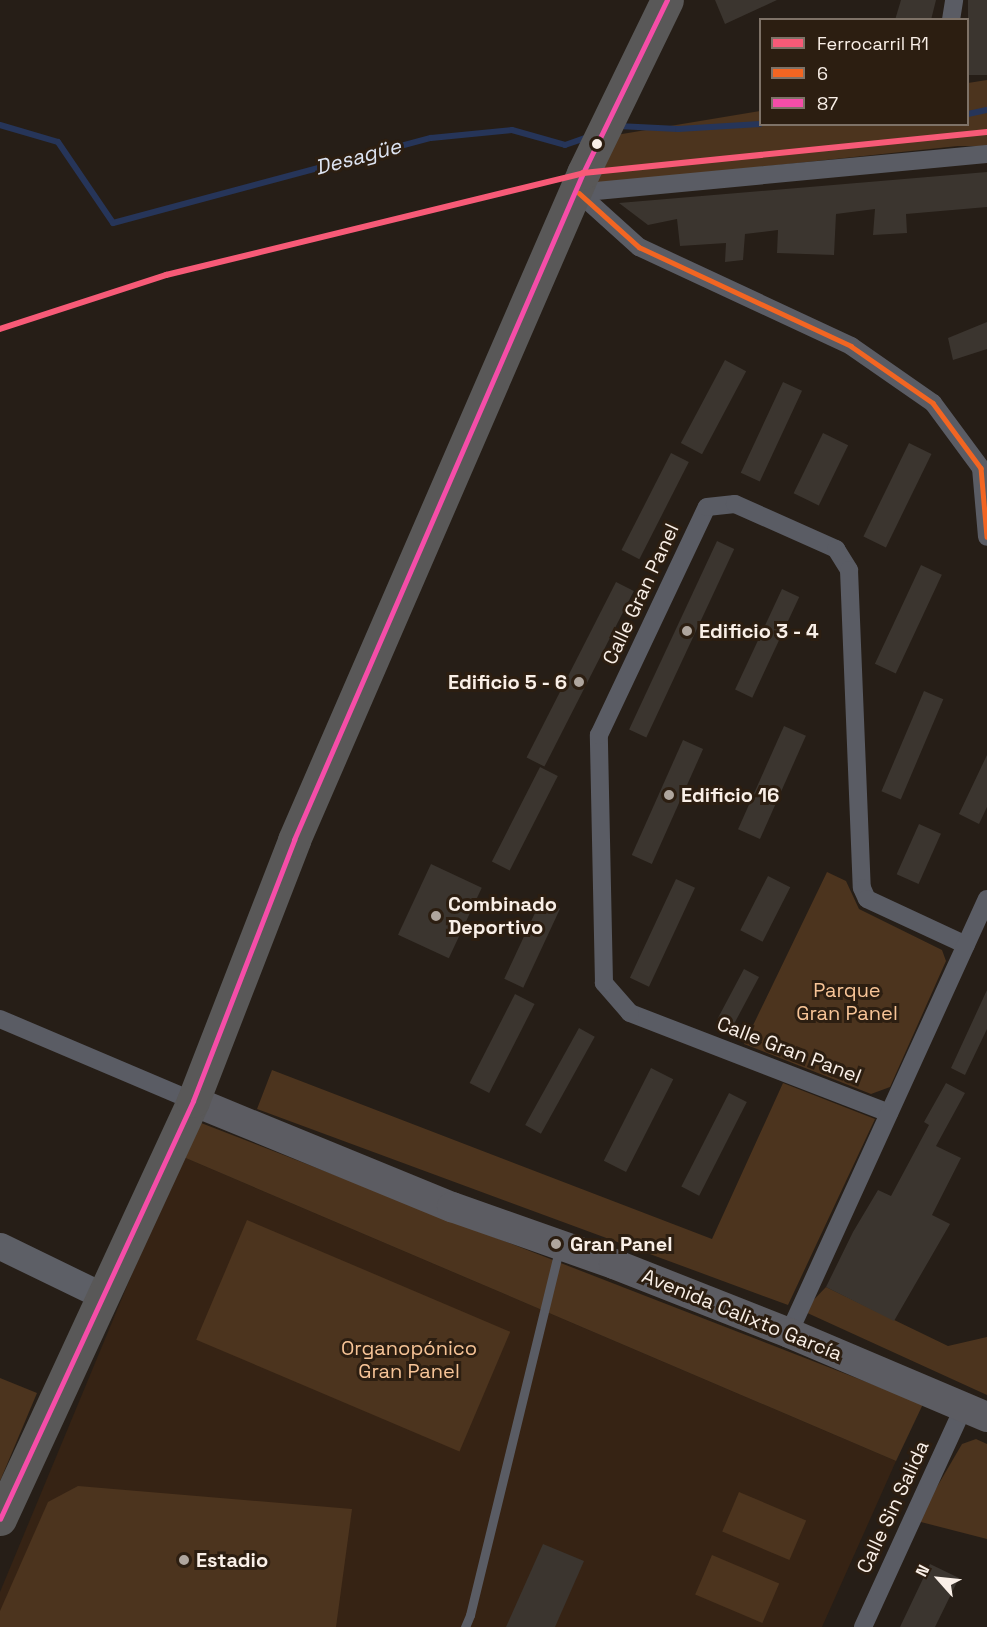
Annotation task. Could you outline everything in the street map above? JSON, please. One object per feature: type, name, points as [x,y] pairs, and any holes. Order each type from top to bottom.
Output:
[{"type":"highway","points":[[0,1519],[101,1295],[193,1101],[294,840],[603,131],[667,0]]},
{"type":"main road","name":"Avenida Calixto García","points":[[193,1101],[452,1207],[560,1245],[789,1333],[976,1412]]},
{"type":"main road","points":[[0,1246],[101,1295]]},
{"type":"street","points":[[951,18],[954,0]]},
{"type":"street","points":[[577,193],[987,154]]},
{"type":"street","points":[[577,193],[639,247],[851,346],[933,403],[981,468],[987,537]]},
{"type":"street","name":"Calle Gran Panel","points":[[889,1113],[630,1013],[604,982],[599,735],[707,507],[735,504],[836,549],[849,570],[861,888],[867,899],[966,945]]},
{"type":"street","points":[[789,1333],[987,899]]},
{"type":"street","points":[[0,1020],[193,1101]]},
{"type":"street","name":"Calle Sin Salida","points":[[863,1627],[976,1412]]},
{"type":"lane","points":[[465,1627],[560,1245]]},
{"type":"shaded area","points":[[181,1156],[896,1461],[822,1627],[0,1627],[0,1592]]},
{"type":"green space","points":[[987,80],[987,146],[958,146],[589,185],[616,135],[759,111],[759,126],[969,126],[969,83]]},
{"type":"green space","name":"Parque Gran Panel","points":[[827,872],[846,881],[859,909],[942,950],[946,961],[890,1087],[871,1094],[744,1044]]},
{"type":"green space","points":[[272,1070],[712,1239],[783,1083],[875,1119],[788,1305],[257,1109]]},
{"type":"green space","points":[[196,1121],[923,1404],[896,1461],[181,1156]]},
{"type":"green space","name":"Organopónico Gran Panel","points":[[247,1220],[510,1332],[459,1451],[196,1340]]},
{"type":"green space","points":[[826,1287],[948,1346],[987,1337],[987,1395],[803,1311]]},
{"type":"green space","points":[[0,1378],[37,1393],[0,1481]]},
{"type":"green space","points":[[976,1439],[987,1444],[987,1539],[917,1521],[962,1444]]},
{"type":"green space","name":"Estadio","points":[[78,1486],[352,1509],[336,1627],[0,1627],[0,1611],[48,1502]]},
{"type":"green space","points":[[739,1492],[806,1521],[789,1560],[722,1532]]},
{"type":"green space","points":[[712,1555],[779,1584],[762,1623],[695,1595]]},
{"type":"building","points":[[715,0],[777,0],[725,24]]},
{"type":"building","points":[[901,0],[936,0],[932,18],[896,18]]},
{"type":"building","points":[[968,0],[987,0],[987,75],[969,75]]},
{"type":"building","points":[[987,172],[987,207],[906,214],[907,233],[873,235],[875,209],[836,214],[834,255],[777,253],[778,230],[745,234],[743,260],[725,262],[726,243],[680,246],[677,219],[648,225],[619,203]]},
{"type":"building","points":[[987,322],[987,349],[953,360],[948,338]]},
{"type":"building","points":[[725,360],[746,371],[702,454],[681,443]]},
{"type":"building","points":[[783,382],[802,391],[760,482],[741,473]]},
{"type":"building","points":[[823,433],[848,445],[819,505],[794,493]]},
{"type":"building","points":[[909,443],[931,454],[886,547],[863,536]]},
{"type":"building","points":[[671,453],[689,462],[639,559],[622,550]]},
{"type":"building","name":"Edificio 3 - 4","points":[[717,541],[734,549],[646,738],[629,730]]},
{"type":"building","points":[[921,565],[942,575],[896,674],[875,664]]},
{"type":"building","name":"Edificio 5 - 6","points":[[616,582],[634,591],[544,767],[527,758]]},
{"type":"building","points":[[782,589],[799,597],[752,698],[735,690]]},
{"type":"building","points":[[924,691],[943,699],[901,800],[881,791]]},
{"type":"building","points":[[784,726],[806,736],[760,839],[738,829]]},
{"type":"building","name":"Edificio 16","points":[[683,740],[703,749],[652,864],[632,855]]},
{"type":"building","points":[[987,755],[987,807],[979,824],[959,814]]},
{"type":"building","points":[[540,767],[558,776],[510,871],[492,861]]},
{"type":"building","points":[[919,824],[941,834],[919,884],[897,874]]},
{"type":"building","name":"Combinado Deportivo","points":[[431,864],[482,888],[449,958],[398,935]]},
{"type":"building","points":[[768,876],[790,887],[763,942],[740,930]]},
{"type":"building","points":[[676,879],[695,888],[649,987],[630,978]]},
{"type":"building","points":[[541,900],[560,909],[523,988],[504,979]]},
{"type":"building","points":[[744,969],[759,977],[733,1026],[718,1018]]},
{"type":"building","points":[[987,990],[987,1029],[965,1075],[951,1068]]},
{"type":"building","points":[[515,994],[535,1004],[489,1093],[470,1083]]},
{"type":"building","points":[[579,1028],[595,1037],[541,1134],[525,1125]]},
{"type":"building","points":[[651,1068],[673,1079],[626,1172],[604,1161]]},
{"type":"building","points":[[946,1083],[965,1093],[936,1146],[961,1158],[932,1215],[950,1224],[894,1321],[826,1287],[853,1232],[878,1190],[891,1196],[929,1125],[924,1122]]},
{"type":"building","points":[[729,1093],[747,1102],[699,1196],[681,1187]]},
{"type":"building","points":[[543,1544],[584,1561],[555,1627],[506,1627]]},
{"type":"building","points":[[930,1564],[959,1578],[935,1627],[900,1627]]},
{"type":"waterway","name":"Desagüe","points":[[969,114],[987,110]]},
{"type":"waterway","name":"Desagüe","points":[[618,126],[678,129],[759,124]]},
{"type":"waterway","name":"Desagüe","points":[[0,125],[58,142],[113,223],[431,138],[512,130],[565,145],[588,137]]},
{"type":"rail line","name":"R1","points":[[0,329],[166,275],[583,173],[987,132]]},
{"type":"transit line","name":"87","points":[[0,1519],[193,1101],[294,840],[583,173],[667,0]]},
{"type":"transit line","name":"6","points":[[579,193],[639,247],[851,346],[933,403],[981,468],[987,537]]},
{"type":"place","name":"Edificio 3 - 4","points":[[687,631]]},
{"type":"place","name":"Edificio 5 - 6","points":[[579,682]]},
{"type":"place","name":"Edificio 16","points":[[669,795]]},
{"type":"place","name":"Combinado Deportivo","points":[[436,916]]},
{"type":"place","name":"Gran Panel","points":[[556,1244]]},
{"type":"place","name":"Estadio","points":[[184,1560]]}]
